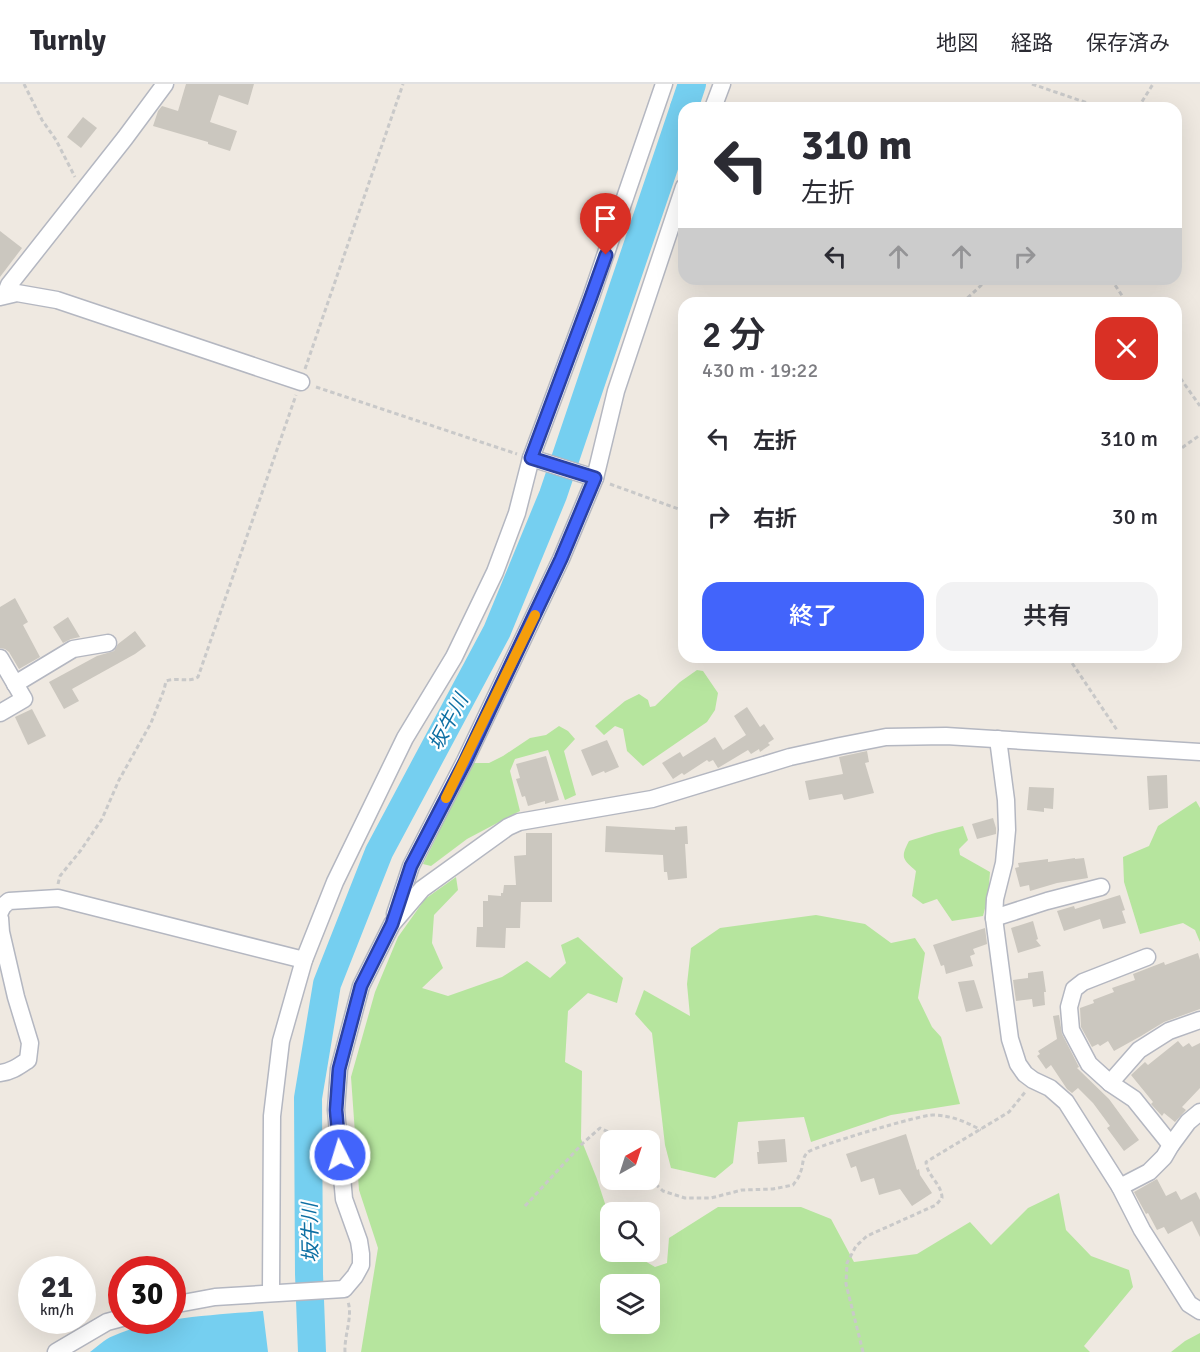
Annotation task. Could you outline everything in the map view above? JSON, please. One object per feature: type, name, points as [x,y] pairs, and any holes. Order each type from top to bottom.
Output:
[{"type":"street","points":[[3,296],[9,285],[165,84]]},
{"type":"street","points":[[271,1292],[272,1116],[281,1041],[304,960],[335,882],[400,749],[454,657],[495,572],[664,84]]},
{"type":"street","points":[[715,102],[722,84]]},
{"type":"street","points":[[186,1302],[215,1297],[336,1289],[355,1276],[361,1264],[358,1241],[344,1199],[336,1110],[339,1069],[361,986],[392,924],[411,866],[465,762],[551,580],[678,205]]},
{"type":"street","points":[[3,296],[17,293],[57,300],[301,382]]},
{"type":"street","points":[[536,459],[588,476]]},
{"type":"street","points":[[15,684],[73,649],[108,643]]},
{"type":"street","points":[[0,658],[24,699],[0,713]]},
{"type":"street","points":[[392,924],[422,889],[499,833],[519,822],[652,799],[790,758],[840,746],[886,737],[946,736],[1200,752]]},
{"type":"street","points":[[998,739],[1006,800],[1007,830],[1004,863],[995,899],[994,918],[1010,1039],[1018,1064],[1025,1074],[1050,1088],[1066,1102],[1120,1186],[1142,1230],[1172,1277],[1190,1304],[1200,1311]]},
{"type":"street","points":[[994,918],[1101,886]]},
{"type":"street","points":[[0,912],[9,901],[53,897],[304,960]]},
{"type":"street","points":[[0,918],[16,997],[30,1043],[28,1060],[17,1068],[0,1073]]},
{"type":"street","points":[[1147,957],[1083,982],[1074,989],[1069,1007],[1071,1030],[1089,1064],[1134,1100],[1171,1145]]},
{"type":"street","points":[[1110,1083],[1139,1050],[1169,1031],[1200,1020]]},
{"type":"street","points":[[1120,1186],[1149,1172],[1164,1157],[1188,1122],[1200,1112]]},
{"type":"street","points":[[56,1352],[108,1322]]},
{"type":"path","points":[[24,84],[42,120],[60,147],[82,192]]},
{"type":"path","points":[[53,897],[60,876],[102,819],[119,780],[151,723],[166,681],[193,680],[198,677],[403,84]]},
{"type":"path","points":[[1032,84],[1084,102]]},
{"type":"path","points":[[1142,102],[1153,84]]},
{"type":"path","points":[[968,297],[982,285]]},
{"type":"path","points":[[1182,380],[1200,406]]},
{"type":"path","points":[[301,382],[509,453],[536,459]]},
{"type":"path","points":[[1182,448],[1200,435]]},
{"type":"path","points":[[588,476],[678,509]]},
{"type":"path","points":[[1072,663],[1128,748]]},
{"type":"path","points":[[863,1352],[846,1284],[848,1263],[856,1246],[867,1236],[936,1205],[942,1198],[942,1191],[926,1168],[926,1162],[1009,1112],[1033,1080]]},
{"type":"path","points":[[660,1188],[685,1198],[711,1198],[742,1190],[774,1190],[793,1185],[801,1172],[803,1160],[808,1152],[827,1144],[930,1114],[959,1119],[981,1130]]},
{"type":"path","points":[[525,1206],[582,1144],[600,1128],[604,1130]]},
{"type":"path","points":[[336,1289],[351,1309],[345,1352]]},
{"type":"green space","points":[[697,670],[703,671],[718,693],[715,710],[707,722],[643,766],[627,751],[623,729],[615,726],[604,735],[595,726],[625,701],[639,694],[648,700],[650,707],[655,706],[680,682]]},
{"type":"green space","points":[[559,726],[575,739],[564,751],[576,795],[565,800],[548,750],[515,759],[510,771],[520,811],[467,839],[431,866],[423,864],[467,769],[473,763],[489,763],[530,738],[546,735]]},
{"type":"green space","points":[[1196,801],[1200,808],[1200,942],[1195,930],[1183,923],[1140,934],[1124,882],[1123,857],[1149,846],[1158,826]]},
{"type":"green space","points":[[963,826],[968,840],[959,849],[960,855],[990,872],[988,897],[983,916],[952,921],[937,899],[923,904],[912,896],[916,871],[904,858],[904,851],[909,841]]},
{"type":"green space","points":[[456,877],[458,890],[434,915],[432,943],[443,968],[422,988],[448,996],[502,977],[527,961],[550,978],[566,963],[561,945],[578,937],[623,978],[617,1003],[588,993],[568,1011],[565,1062],[582,1071],[581,1139],[604,1202],[600,1202],[600,1262],[647,1262],[655,1267],[667,1263],[669,1238],[718,1207],[801,1207],[831,1219],[854,1262],[917,1254],[970,1222],[991,1245],[1028,1208],[1059,1193],[1066,1230],[1091,1256],[1129,1270],[1133,1287],[1084,1346],[1090,1352],[361,1352],[378,1248],[359,1190],[351,1077],[375,992],[398,937],[425,899]]},
{"type":"green space","points":[[816,915],[865,924],[891,943],[915,938],[925,953],[918,998],[932,1027],[941,1037],[960,1104],[891,1115],[811,1142],[804,1117],[738,1122],[733,1163],[715,1178],[671,1168],[665,1145],[652,1033],[635,1014],[644,990],[690,1016],[687,984],[691,948],[720,928]]},
{"type":"green space","points":[[1200,1333],[1200,1352],[1171,1352],[1185,1341]]},
{"type":"water","points":[[263,1311],[268,1352],[90,1352],[110,1337],[119,1334],[186,1334],[186,1318]]},
{"type":"building","points":[[186,84],[254,84],[248,105],[219,95],[210,122],[237,131],[230,151],[153,126],[162,106],[178,111]]},
{"type":"building","points":[[83,117],[97,128],[81,148],[67,137]]},
{"type":"building","points":[[0,231],[22,248],[0,277]]},
{"type":"building","points":[[15,598],[28,622],[23,625],[40,657],[19,669],[9,652],[0,648],[0,607]]},
{"type":"building","points":[[68,617],[80,637],[63,643],[53,627]]},
{"type":"building","points":[[135,631],[146,646],[72,689],[79,701],[64,709],[49,682],[97,656],[114,651],[118,644]]},
{"type":"building","points":[[747,707],[760,727],[764,724],[774,739],[768,743],[770,745],[760,752],[759,749],[751,754],[748,750],[718,768],[713,760],[709,762],[707,760],[684,775],[682,773],[673,779],[662,763],[680,752],[683,757],[715,737],[723,750],[746,735],[734,716]]},
{"type":"building","points":[[32,709],[46,736],[28,745],[15,717]]},
{"type":"building","points":[[607,740],[619,767],[592,776],[581,750]]},
{"type":"building","points":[[867,751],[869,762],[865,763],[874,793],[844,800],[842,794],[809,800],[805,781],[843,774],[839,757]]},
{"type":"building","points":[[546,756],[559,800],[528,806],[525,796],[522,797],[516,779],[520,778],[516,764]]},
{"type":"building","points":[[1167,775],[1168,808],[1149,810],[1147,776]]},
{"type":"building","points":[[1029,787],[1054,788],[1053,809],[1044,808],[1044,812],[1027,810]]},
{"type":"building","points":[[993,818],[996,834],[977,839],[972,824]]},
{"type":"building","points":[[606,826],[675,830],[675,827],[687,826],[688,844],[685,844],[687,878],[668,880],[667,872],[664,872],[663,855],[605,852]]},
{"type":"building","points":[[526,833],[552,833],[552,902],[521,902],[520,928],[506,928],[505,948],[476,947],[477,927],[483,927],[483,901],[488,901],[488,895],[501,896],[504,885],[516,885],[514,856],[526,855]]},
{"type":"building","points":[[1084,858],[1088,878],[1057,883],[1030,891],[1029,885],[1020,887],[1015,868],[1019,867],[1018,863]]},
{"type":"building","points":[[1120,895],[1126,923],[1103,929],[1100,919],[1064,931],[1057,911],[1074,906],[1075,909]]},
{"type":"building","points":[[1033,921],[1038,939],[1036,940],[1041,946],[1018,953],[1011,928]]},
{"type":"building","points":[[985,928],[987,944],[973,949],[975,954],[970,956],[973,966],[946,974],[944,965],[941,966],[933,945]]},
{"type":"building","points":[[1198,953],[1200,1009],[1164,1022],[1114,1051],[1108,1041],[1100,1046],[1098,1044],[1092,1047],[1081,1027],[1080,1008],[1114,992],[1112,988],[1135,980],[1133,974],[1164,962],[1165,965]]},
{"type":"building","points":[[1043,971],[1045,1005],[1033,1007],[1032,999],[1016,1001],[1013,980],[1028,978],[1028,973]]},
{"type":"building","points":[[974,980],[983,1008],[966,1012],[958,982]]},
{"type":"building","points":[[1059,1015],[1062,1034],[1079,1067],[1077,1068],[1109,1099],[1139,1140],[1124,1151],[1107,1128],[1110,1126],[1093,1103],[1078,1088],[1072,1093],[1067,1089],[1051,1065],[1046,1069],[1037,1056],[1040,1054],[1038,1051],[1057,1039],[1053,1016]]},
{"type":"building","points":[[1178,1041],[1183,1047],[1189,1043],[1192,1047],[1200,1043],[1200,1088],[1182,1107],[1186,1110],[1175,1122],[1164,1113],[1162,1116],[1131,1075],[1145,1062],[1148,1065]]},
{"type":"building","points":[[906,1134],[917,1170],[919,1169],[920,1175],[932,1193],[912,1206],[900,1189],[879,1195],[874,1178],[861,1182],[856,1166],[851,1168],[846,1154]]},
{"type":"building","points":[[785,1139],[787,1162],[758,1164],[758,1141]]},
{"type":"building","points":[[1157,1179],[1166,1196],[1176,1191],[1181,1200],[1196,1192],[1200,1200],[1200,1237],[1192,1221],[1168,1234],[1164,1227],[1157,1230],[1134,1192]]},
{"type":"waterway","name":"坂牛川","points":[[686,102],[692,84]]},
{"type":"waterway","name":"坂牛川","points":[[312,1352],[308,1098],[327,984],[379,852],[497,631],[553,495],[678,126]]},
{"type":"slow traffic","points":[[446,798],[535,615]]},
{"type":"route","points":[[340,1155],[336,1110],[339,1069],[361,986],[392,924],[411,866],[465,762],[561,559],[595,478],[531,458],[606,255]]}]
